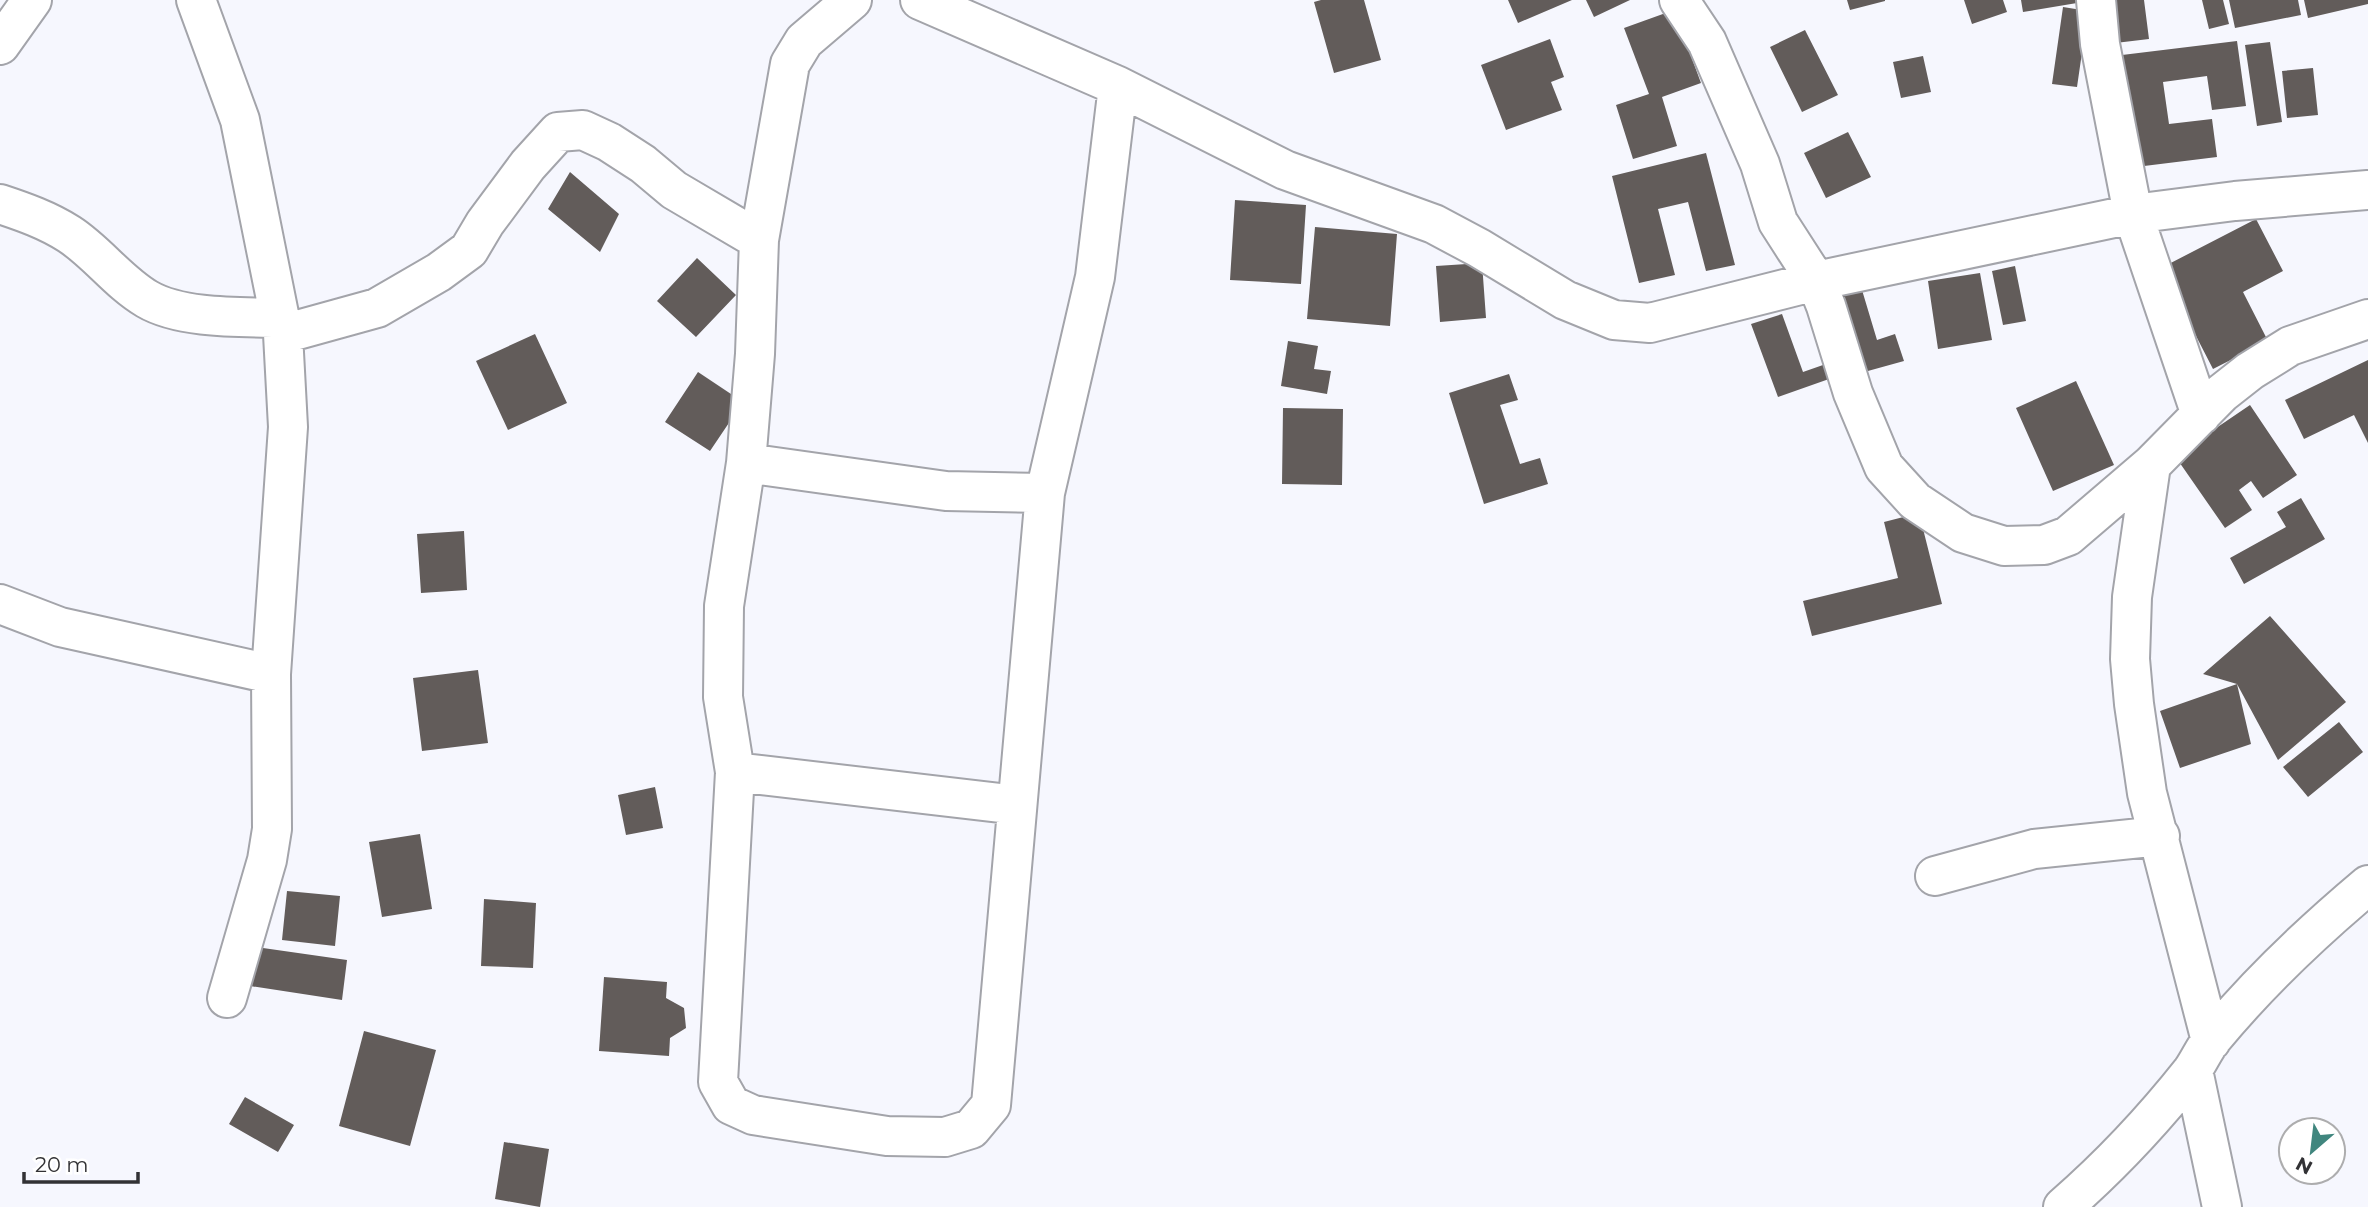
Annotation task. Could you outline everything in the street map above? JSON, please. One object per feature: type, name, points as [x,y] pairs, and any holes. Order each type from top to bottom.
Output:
[{"type":"street","points":[[0,45],[32,0]]},
{"type":"street","points":[[196,0],[240,120],[281,326],[288,427],[271,674],[272,829],[267,860],[227,998]]},
{"type":"street","points":[[852,0],[804,41],[790,64],[759,240],[755,354],[746,463],[724,606],[723,697],[735,772],[719,1082],[731,1105],[753,1115],[887,1136],[945,1137],[971,1129],[991,1105],[1045,493],[1095,277],[1118,86]]},
{"type":"street","points":[[920,0],[960,10],[1285,170],[1434,224],[1565,300],[1614,320],[1650,323],[1816,281],[2133,214],[2235,201],[2368,190]]},
{"type":"street","points":[[1679,0],[1707,42],[1760,164],[1779,222],[1816,281],[1853,393],[1884,467],[1914,501],[1964,533],[2004,546],[2044,545],[2068,536],[2082,527],[2151,465],[2222,393],[2250,371],[2290,346],[2368,319]]},
{"type":"street","points":[[2096,0],[2100,44],[2133,214],[2201,415]]},
{"type":"street","points":[[0,204],[38,217],[70,235],[147,299],[168,308],[281,326],[377,309],[439,272],[469,250],[485,223],[528,165],[558,132],[583,130],[609,142],[643,164],[674,190],[759,240]]},
{"type":"street","points":[[746,463],[946,491],[1045,493]]},
{"type":"street","points":[[2151,465],[2132,597],[2130,659],[2139,750],[2147,793],[2160,836],[2184,940],[2222,1207]]},
{"type":"street","points":[[0,604],[60,628],[271,674]]},
{"type":"street","points":[[735,772],[1017,805]]},
{"type":"street","points":[[1935,876],[2034,849],[2160,836]]},
{"type":"street","points":[[2063,1207],[2106,1166],[2297,947],[2368,885]]},
{"type":"building","points":[[1364,0],[1381,60],[1334,73],[1314,2]]},
{"type":"building","points":[[1508,0],[1572,0],[1518,23]]},
{"type":"building","points":[[1586,0],[1630,0],[1594,17]]},
{"type":"building","points":[[1847,0],[1885,0],[1885,1],[1850,10]]},
{"type":"building","points":[[1964,0],[2003,0],[2007,12],[1972,24]]},
{"type":"building","points":[[2021,0],[2082,0],[2083,2],[2023,12]]},
{"type":"building","points":[[2102,0],[2144,0],[2149,39],[2107,44]]},
{"type":"building","points":[[2202,0],[2223,0],[2229,24],[2209,29]]},
{"type":"building","points":[[2229,0],[2298,0],[2301,15],[2235,28]]},
{"type":"building","points":[[2304,0],[2368,0],[2368,4],[2308,18]]},
{"type":"building","points":[[2063,7],[2088,11],[2077,87],[2052,84]]},
{"type":"building","points":[[1674,10],[1701,83],[1662,97],[1677,146],[1633,159],[1616,105],[1649,94],[1624,28]]},
{"type":"building","points":[[1805,30],[1838,95],[1802,112],[1770,47]]},
{"type":"building","points":[[1550,39],[1564,77],[1551,82],[1562,110],[1506,130],[1481,65]]},
{"type":"building","points":[[2237,41],[2246,106],[2212,110],[2207,76],[2163,82],[2169,124],[2212,119],[2217,157],[2136,167],[2122,55]]},
{"type":"building","points":[[2270,42],[2282,122],[2257,126],[2245,45]]},
{"type":"building","points":[[1923,56],[1931,92],[1901,98],[1893,62]]},
{"type":"building","points":[[2313,68],[2318,115],[2287,118],[2282,71]]},
{"type":"building","points":[[1848,132],[1871,177],[1826,198],[1804,153]]},
{"type":"building","points":[[1706,153],[1735,265],[1706,271],[1688,202],[1658,209],[1675,275],[1639,283],[1612,176]]},
{"type":"building","points":[[570,172],[619,214],[600,252],[548,209]]},
{"type":"building","points":[[1235,200],[1306,205],[1301,284],[1230,280]]},
{"type":"building","points":[[2256,219],[2283,271],[2243,292],[2268,341],[2213,369],[2161,268]]},
{"type":"building","points":[[1315,227],[1397,234],[1390,326],[1307,319]]},
{"type":"building","points":[[697,258],[736,295],[696,337],[657,301]]},
{"type":"building","points":[[1482,263],[1486,318],[1440,322],[1436,266]]},
{"type":"building","points":[[2015,266],[2026,321],[2003,325],[1992,271]]},
{"type":"building","points":[[1980,273],[1992,340],[1938,349],[1928,281]]},
{"type":"building","points":[[1862,290],[1877,340],[1895,334],[1904,361],[1857,374],[1834,299]]},
{"type":"building","points":[[1782,314],[1803,372],[1823,365],[1829,379],[1778,397],[1751,324]]},
{"type":"building","points":[[535,334],[567,403],[508,430],[476,361]]},
{"type":"building","points":[[1288,341],[1318,346],[1314,369],[1331,371],[1327,394],[1281,386]]},
{"type":"building","points":[[2368,360],[2368,443],[2354,415],[2304,439],[2285,400]]},
{"type":"building","points":[[698,372],[743,402],[710,451],[665,422]]},
{"type":"building","points":[[1509,374],[1518,400],[1500,405],[1520,464],[1540,458],[1548,484],[1484,504],[1449,393]]},
{"type":"building","points":[[2076,381],[2114,465],[2053,491],[2016,408]]},
{"type":"building","points":[[2250,405],[2297,475],[2263,498],[2251,481],[2239,490],[2252,510],[2225,528],[2175,456]]},
{"type":"building","points":[[1283,408],[1343,409],[1342,485],[1282,484]]},
{"type":"building","points":[[2301,498],[2325,539],[2244,584],[2230,558],[2286,527],[2277,512]]},
{"type":"building","points":[[1919,513],[1942,604],[1812,636],[1803,601],[1898,578],[1884,522]]},
{"type":"building","points":[[464,531],[467,590],[421,593],[417,534]]},
{"type":"building","points":[[2270,616],[2346,702],[2278,760],[2237,684],[2203,674]]},
{"type":"building","points":[[478,670],[488,743],[422,751],[413,678]]},
{"type":"building","points":[[2237,684],[2251,744],[2180,768],[2160,711]]},
{"type":"building","points":[[2339,722],[2363,752],[2308,797],[2283,767]]},
{"type":"building","points":[[655,787],[663,828],[626,835],[618,795]]},
{"type":"building","points":[[420,834],[432,909],[382,917],[369,842]]},
{"type":"building","points":[[287,891],[340,896],[335,946],[282,940]]},
{"type":"building","points":[[484,899],[536,903],[533,968],[481,966]]},
{"type":"building","points":[[256,947],[347,960],[342,1000],[250,986]]},
{"type":"building","points":[[604,977],[667,982],[666,998],[684,1008],[686,1028],[670,1038],[669,1056],[599,1051]]},
{"type":"building","points":[[364,1031],[436,1050],[410,1146],[339,1126]]},
{"type":"building","points":[[245,1097],[294,1125],[278,1152],[229,1124]]},
{"type":"building","points":[[504,1142],[549,1149],[540,1207],[495,1199]]}]
